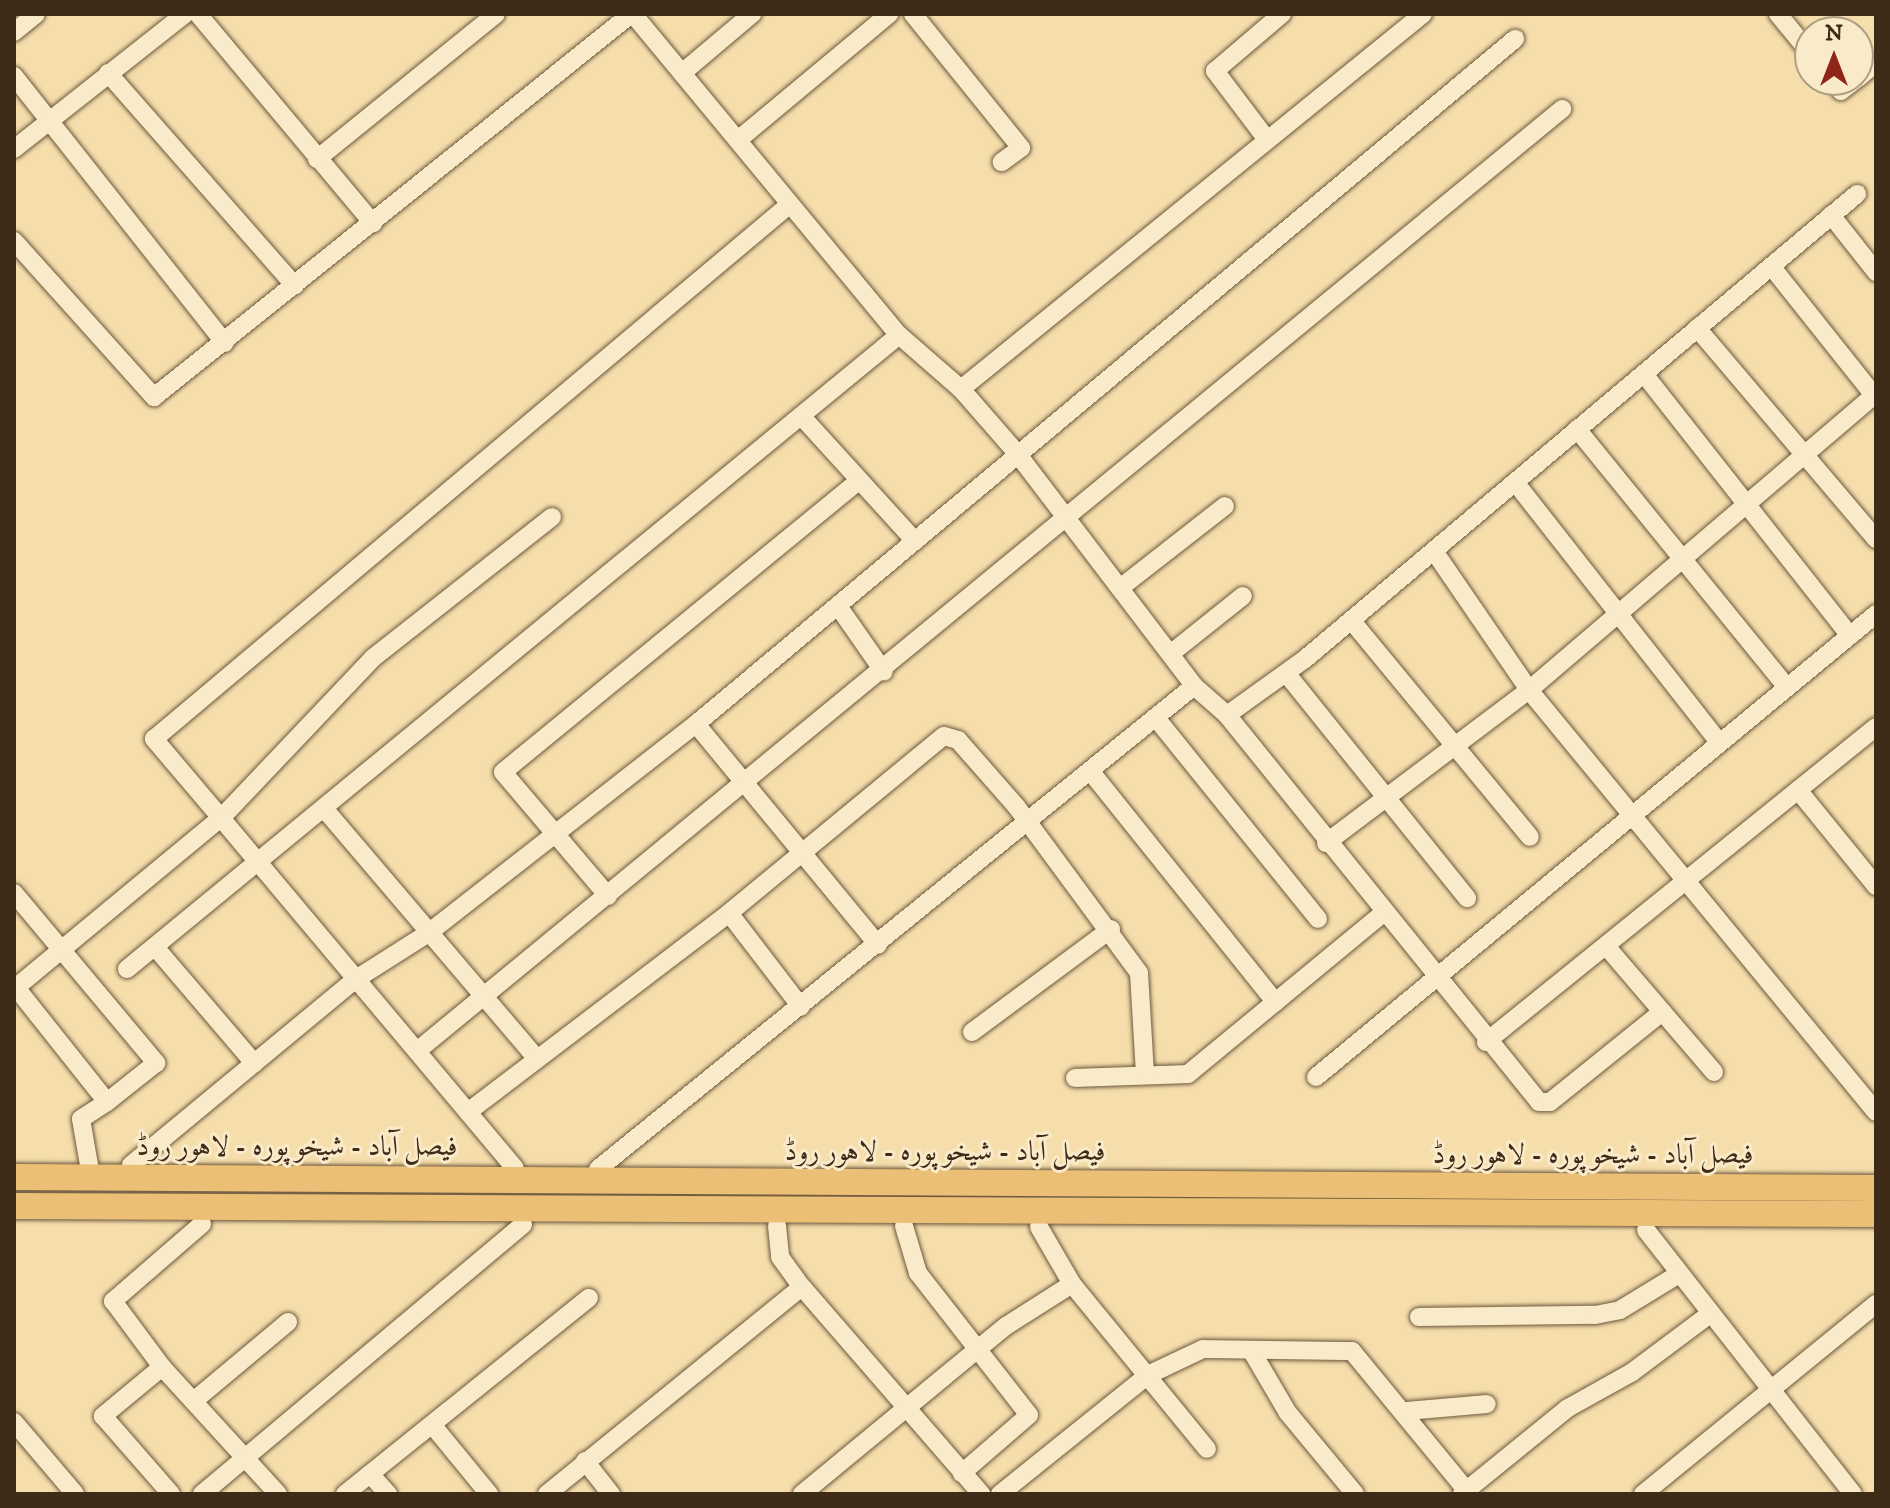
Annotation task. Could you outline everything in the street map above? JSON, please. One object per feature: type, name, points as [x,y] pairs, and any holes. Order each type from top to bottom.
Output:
[{"type":"highway","name":"فیصل آباد - شیخو پورہ - لاہور روڈ","points":[[14,1177],[1876,1188]]},
{"type":"highway","name":"فیصل آباد - شیخو پورہ - لاہور روڈ","points":[[14,1206],[1876,1214]]},
{"type":"street","points":[[14,32],[36,14]]},
{"type":"street","points":[[14,149],[185,14]]},
{"type":"street","points":[[198,14],[373,223]]},
{"type":"street","points":[[317,159],[496,14]]},
{"type":"street","points":[[14,241],[154,397],[632,14],[899,335],[961,389],[1016,452],[1120,588],[1174,651],[1194,686],[1227,715],[1382,914],[1539,1102],[1550,1102],[1662,1012]]},
{"type":"street","points":[[682,73],[752,14]]},
{"type":"street","points":[[738,140],[889,14]]},
{"type":"street","points":[[913,14],[1021,148],[1002,162]]},
{"type":"street","points":[[1265,137],[1215,71],[1282,14]]},
{"type":"street","points":[[961,389],[1265,137],[1423,14]]},
{"type":"street","points":[[131,1165],[356,979],[427,934],[696,724],[915,541],[1016,452],[1515,39]]},
{"type":"street","points":[[108,73],[295,286]]},
{"type":"street","points":[[14,76],[225,343]]},
{"type":"street","points":[[417,1051],[745,787],[1562,109]]},
{"type":"street","points":[[1227,715],[1286,673],[1351,620],[1857,194]]},
{"type":"street","points":[[515,1168],[154,739],[162,728],[790,204]]},
{"type":"street","points":[[1831,215],[1876,272]]},
{"type":"street","points":[[1326,843],[1529,690],[1745,502],[1875,396],[1771,266]]},
{"type":"street","points":[[1697,328],[1876,539]]},
{"type":"street","points":[[127,969],[258,862],[327,812],[804,419],[899,335]]},
{"type":"street","points":[[1644,374],[1850,636]]},
{"type":"street","points":[[804,419],[915,541]]},
{"type":"street","points":[[1577,429],[1784,684]]},
{"type":"street","points":[[608,896],[503,772],[859,481]]},
{"type":"street","points":[[1515,482],[1719,742]]},
{"type":"street","points":[[1120,588],[1225,506]]},
{"type":"street","points":[[107,1102],[15,987],[221,818],[373,658],[552,517]]},
{"type":"street","points":[[1434,551],[1529,690],[1689,879],[1876,1112]]},
{"type":"street","points":[[1174,651],[1243,596]]},
{"type":"street","points":[[838,606],[884,672]]},
{"type":"street","points":[[1316,1077],[1635,818],[1784,684],[1876,614]]},
{"type":"street","points":[[1351,620],[1530,837]]},
{"type":"street","points":[[1286,673],[1467,898]]},
{"type":"street","points":[[598,1169],[1028,825],[1194,686]]},
{"type":"street","points":[[1156,718],[1318,919]]},
{"type":"street","points":[[696,724],[799,855],[878,945]]},
{"type":"street","points":[[1486,1042],[1876,727]]},
{"type":"street","points":[[468,1112],[729,913],[944,736],[958,740],[1028,825],[1111,929],[1139,973],[1145,1074]]},
{"type":"street","points":[[1091,772],[1275,1002]]},
{"type":"street","points":[[1798,790],[1876,886]]},
{"type":"street","points":[[327,812],[427,934],[537,1059]]},
{"type":"street","points":[[14,893],[156,1063],[81,1119],[89,1165]]},
{"type":"street","points":[[729,913],[801,1007]]},
{"type":"street","points":[[1075,1078],[1188,1074],[1382,914]]},
{"type":"street","points":[[972,1032],[1111,929]]},
{"type":"street","points":[[1606,946],[1714,1072]]},
{"type":"street","points":[[155,947],[254,1063]]},
{"type":"street","points":[[202,1224],[114,1295],[162,1367],[196,1399],[278,1494]]},
{"type":"street","points":[[202,1494],[523,1225]]},
{"type":"street","points":[[777,1226],[780,1257],[802,1287],[903,1411],[981,1494]]},
{"type":"street","points":[[904,1226],[918,1273],[1029,1415],[962,1473]]},
{"type":"street","points":[[1039,1227],[1072,1284],[1207,1449]]},
{"type":"street","points":[[1646,1230],[1771,1389],[1846,1491]]},
{"type":"street","points":[[1419,1317],[1595,1315],[1620,1310],[1679,1274]]},
{"type":"street","points":[[802,1494],[978,1349],[1072,1284]]},
{"type":"street","points":[[547,1494],[802,1287]]},
{"type":"street","points":[[345,1494],[434,1427],[589,1298]]},
{"type":"street","points":[[1643,1494],[1876,1304]]},
{"type":"street","points":[[1000,1494],[1148,1375],[1203,1349],[1352,1351],[1407,1411],[1464,1492],[1568,1408],[1631,1373],[1710,1314]]},
{"type":"street","points":[[196,1399],[288,1322]]},
{"type":"street","points":[[1251,1350],[1288,1413],[1355,1494]]},
{"type":"street","points":[[162,1367],[103,1416],[171,1494]]},
{"type":"street","points":[[1407,1411],[1487,1404]]},
{"type":"street","points":[[14,1422],[75,1494]]},
{"type":"street","points":[[434,1427],[489,1494]]},
{"type":"street","points":[[585,1461],[611,1494]]},
{"type":"street","points":[[370,1474],[388,1494]]}]
